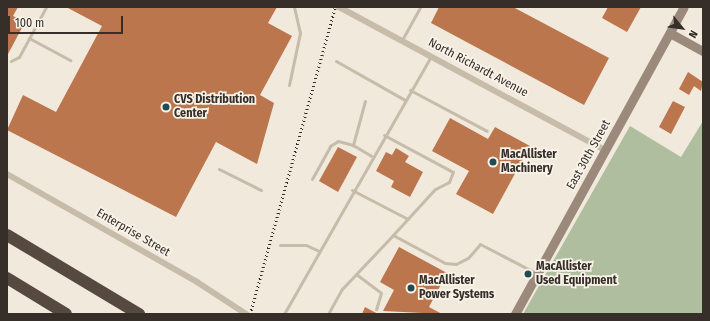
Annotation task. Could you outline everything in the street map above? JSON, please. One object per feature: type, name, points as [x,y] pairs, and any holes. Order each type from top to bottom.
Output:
[{"type":"highway","points":[[7,235],[139,314]]},
{"type":"highway","points":[[7,278],[66,314]]},
{"type":"main road","name":"East 30th Street","points":[[515,314],[684,7]]},
{"type":"main road","points":[[670,32],[703,50]]},
{"type":"street","name":"North Richardt Avenue","points":[[339,7],[605,150]]},
{"type":"street","name":"Enterprise Street","points":[[7,174],[197,282],[246,314]]},
{"type":"lane","points":[[11,62],[19,57],[46,7]]},
{"type":"lane","points":[[289,85],[300,33],[294,7]]},
{"type":"lane","points":[[402,40],[420,7]]},
{"type":"lane","points":[[29,38],[70,60]]},
{"type":"lane","points":[[284,314],[371,156],[430,56]]},
{"type":"lane","points":[[336,61],[405,100]]},
{"type":"lane","points":[[410,90],[487,131]]},
{"type":"lane","points":[[353,145],[365,101]]},
{"type":"lane","points":[[328,314],[342,289],[435,189],[449,182],[453,172],[384,135]]},
{"type":"lane","points":[[312,180],[330,146],[338,140],[353,145],[371,156]]},
{"type":"lane","points":[[219,169],[261,190]]},
{"type":"lane","points":[[352,190],[408,219]]},
{"type":"lane","points":[[393,235],[445,263],[456,264],[468,258],[480,244],[538,273]]},
{"type":"lane","points":[[280,245],[306,245],[319,251]]},
{"type":"lane","points":[[356,274],[381,293],[376,309]]},
{"type":"green space","points":[[703,121],[703,314],[523,314],[630,126],[681,157]]},
{"type":"building","points":[[7,7],[18,7],[13,16],[25,22],[7,56]]},
{"type":"building","name":"CVS Distribution Center","points":[[66,7],[277,7],[268,23],[292,36],[260,95],[274,103],[257,164],[216,142],[176,217],[7,130],[23,95],[56,112],[102,26]]},
{"type":"building","points":[[439,7],[513,7],[609,58],[584,105],[431,23]]},
{"type":"building","points":[[608,7],[641,7],[627,32],[602,18]]},
{"type":"building","points":[[688,72],[703,82],[701,91],[694,86],[689,95],[679,89]]},
{"type":"building","points":[[673,101],[685,107],[671,134],[659,127]]},
{"type":"building","points":[[450,118],[488,139],[495,127],[530,146],[493,214],[456,194],[469,171],[432,151]]},
{"type":"building","points":[[338,147],[357,157],[338,192],[319,181]]},
{"type":"building","points":[[396,148],[409,156],[405,162],[423,172],[410,197],[391,187],[394,181],[376,171],[386,152],[392,155]]},
{"type":"building","points":[[399,247],[447,273],[429,307],[442,314],[383,311],[394,290],[380,282]]},
{"type":"building","points":[[365,307],[378,314],[362,314]]},
{"type":"railway","points":[[250,314],[335,7]]},
{"type":"place","name":"CVS Distribution Center","points":[[166,107]]},
{"type":"place","name":"MacAllister Machinery","points":[[493,162]]},
{"type":"place","name":"MacAllister Used Equipment","points":[[528,274]]},
{"type":"place","name":"MacAllister Power Systems","points":[[411,288]]}]
